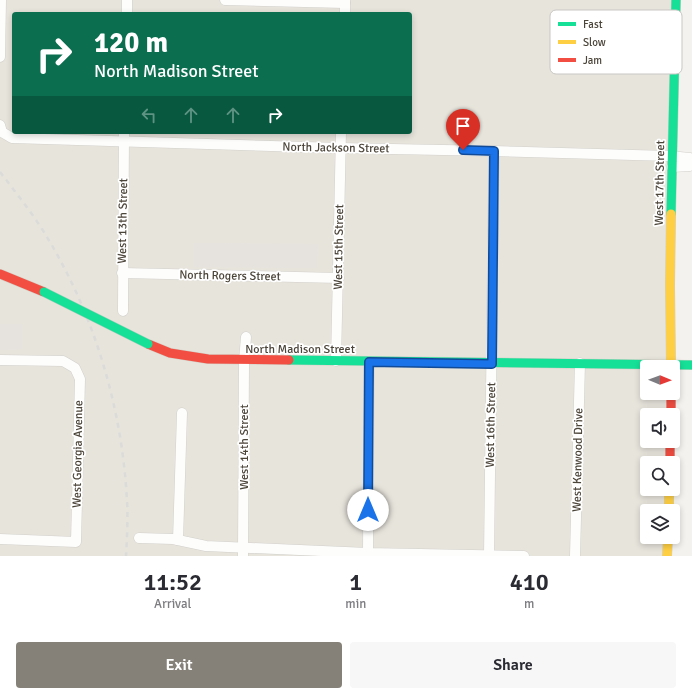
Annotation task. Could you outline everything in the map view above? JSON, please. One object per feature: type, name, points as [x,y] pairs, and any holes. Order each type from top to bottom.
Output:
[{"type":"street","points":[[0,57],[1,0]]},
{"type":"street","points":[[126,12],[127,0]]},
{"type":"street","points":[[225,0],[345,1],[345,12]]},
{"type":"street","name":"West 17th Street","points":[[676,0],[676,10]]},
{"type":"street","name":"West 17th Street","points":[[671,360],[670,285],[675,74]]},
{"type":"street","name":"North Jackson Street","points":[[1,129],[12,138],[124,137],[340,148],[673,156],[690,158],[692,160]]},
{"type":"street","name":"West 15th Street","points":[[336,361],[339,278],[341,134]]},
{"type":"street","name":"West 13th Street","points":[[122,311],[124,137]]},
{"type":"street","name":"West 16th Street","points":[[489,555],[494,151]]},
{"type":"street","points":[[672,167],[692,165]]},
{"type":"street","name":"North Rogers Street","points":[[122,273],[339,278]]},
{"type":"street","name":"North Madison Street","points":[[0,274],[44,292],[148,344],[170,353],[208,360],[640,365]]},
{"type":"street","name":"West 14th Street","points":[[243,552],[244,361],[246,337]]},
{"type":"street","name":"West Georgia Avenue","points":[[0,360],[59,360],[67,362],[75,368],[80,379],[76,542],[0,539]]},
{"type":"street","points":[[368,554],[369,362]]},
{"type":"street","name":"West Kenwood Drive","points":[[575,556],[580,364]]},
{"type":"street","name":"North Madison Street","points":[[680,366],[692,365]]},
{"type":"street","points":[[178,540],[182,413]]},
{"type":"street","points":[[139,538],[178,540],[243,552],[524,556]]},
{"type":"street","points":[[667,556],[668,544]]},
{"type":"shaded area","points":[[0,0],[680,0],[680,10],[550,10],[550,74],[678,74],[672,360],[640,360],[640,400],[671,400],[671,408],[640,408],[640,448],[670,448],[670,456],[640,456],[640,496],[669,496],[668,504],[640,504],[640,544],[668,544],[667,556],[0,556]]},
{"type":"shaded area","points":[[194,243],[318,244],[317,268],[194,267]]},
{"type":"shaded area","points":[[0,324],[22,324],[22,349],[0,350]]},
{"type":"railway","points":[[0,172],[42,229],[60,260],[76,292],[102,359],[119,429],[124,465],[127,508],[126,556]]},
{"type":"traffic: fast","points":[[676,0],[676,10]]},
{"type":"traffic: fast","points":[[671,214],[674,74]]},
{"type":"traffic: fast","points":[[44,292],[148,344]]},
{"type":"traffic: fast","points":[[289,360],[692,365]]},
{"type":"traffic: slow","points":[[671,214],[671,360]]},
{"type":"traffic: slow","points":[[669,496],[669,504]]},
{"type":"traffic: slow","points":[[667,556],[668,544]]},
{"type":"traffic: jam","points":[[0,274],[44,292]]},
{"type":"traffic: jam","points":[[148,344],[170,353],[208,359],[289,360]]},
{"type":"traffic: jam","points":[[671,400],[671,408]]},
{"type":"traffic: jam","points":[[670,448],[670,456]]},
{"type":"route","points":[[368,510],[369,362],[492,364],[494,151],[463,150]]}]
